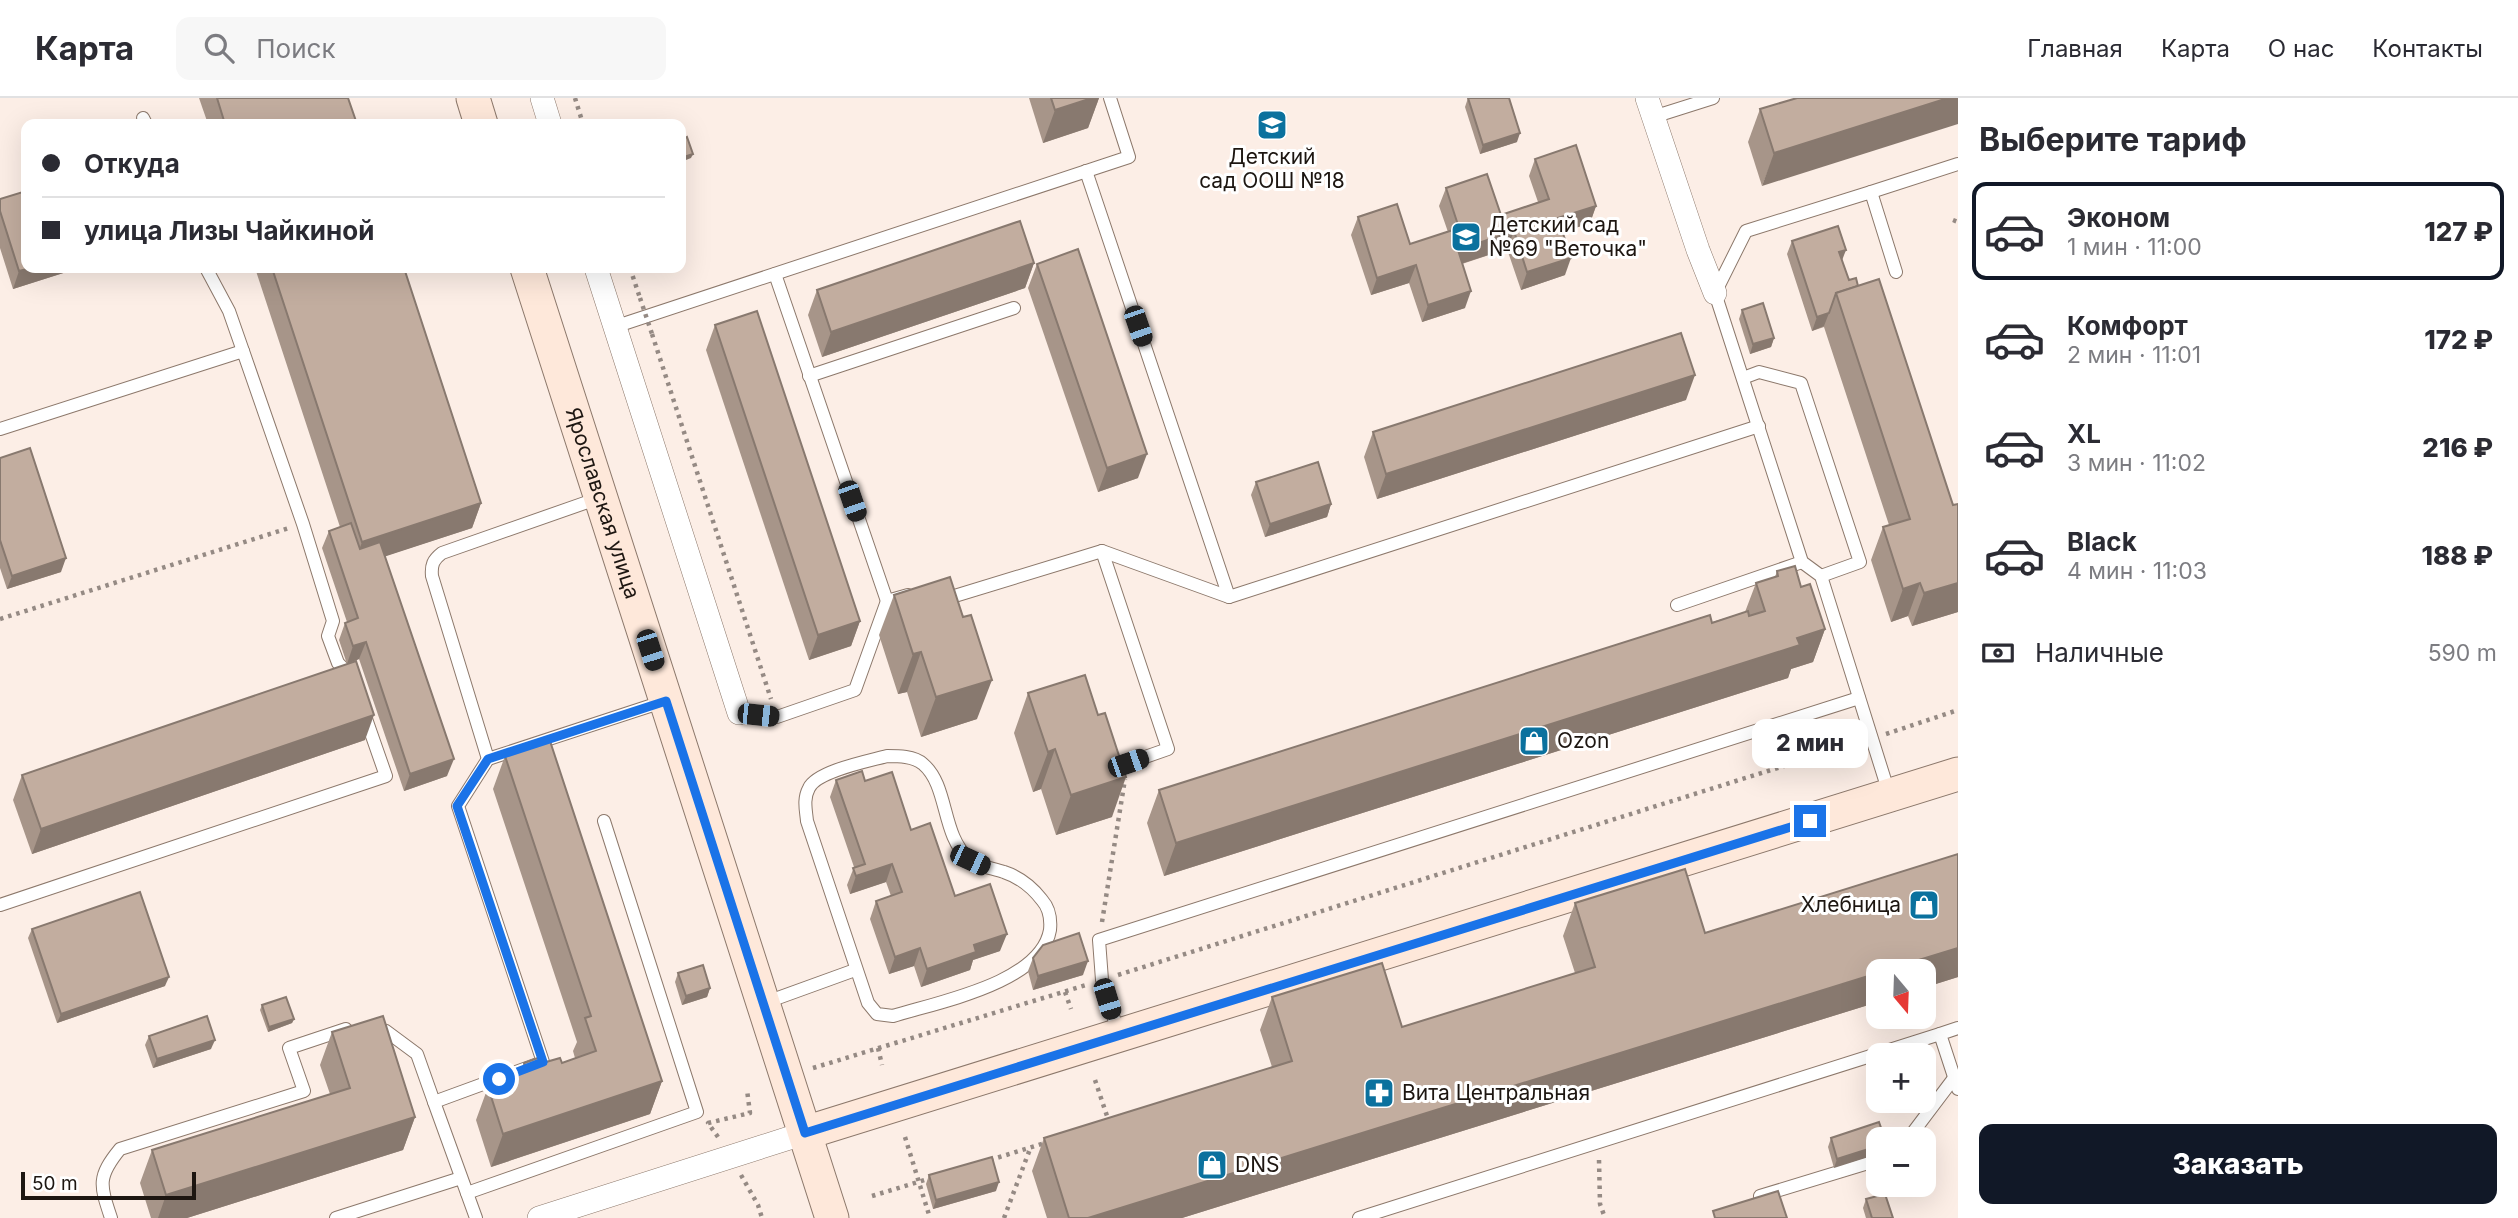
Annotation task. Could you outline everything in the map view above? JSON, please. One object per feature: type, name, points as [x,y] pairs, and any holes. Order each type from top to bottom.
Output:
[{"type":"main road","points":[[473,98],[479,119]]},
{"type":"main road","name":"Ярославская улица","points":[[529,273],[832,1218]]},
{"type":"main road","points":[[805,1133],[1958,774]]},
{"type":"street","points":[[542,98],[548,119]]},
{"type":"street","points":[[1650,108],[1715,292]]},
{"type":"street","points":[[598,273],[739,713]]},
{"type":"street","points":[[541,1218],[805,1133]]},
{"type":"lane","points":[[614,327],[1129,157],[1110,98]]},
{"type":"lane","points":[[1650,108],[1713,98]]},
{"type":"lane","points":[[1890,796],[1821,576],[1802,562],[1715,292],[1746,231],[1958,164]]},
{"type":"lane","points":[[1086,171],[1229,597]]},
{"type":"lane","points":[[1871,192],[1896,272]]},
{"type":"lane","points":[[0,905],[386,776],[351,674],[338,663],[328,636],[333,621],[303,524],[229,311],[209,273]]},
{"type":"lane","points":[[739,713],[777,717],[855,690],[887,601],[775,274]]},
{"type":"lane","points":[[810,376],[1014,308]]},
{"type":"lane","points":[[0,429],[243,351]]},
{"type":"lane","points":[[1743,379],[1759,372],[1801,383],[1860,562],[1821,576]]},
{"type":"lane","points":[[887,601],[923,593],[948,598],[1102,551],[1229,597],[1759,426]]},
{"type":"lane","points":[[488,759],[432,576],[435,559],[442,554],[601,498]]},
{"type":"lane","points":[[1102,551],[1168,749],[1128,763]]},
{"type":"lane","points":[[1677,605],[1802,562]]},
{"type":"lane","points":[[1119,1036],[1102,980],[1099,940],[1859,698]]},
{"type":"lane","points":[[434,1102],[543,1062],[457,806],[488,759],[666,701]]},
{"type":"lane","points":[[887,756],[905,757],[923,764],[935,782],[953,838],[970,860],[1022,880],[1044,902],[1051,921],[1048,941],[1031,963],[999,982],[893,1016],[877,1014],[867,1003],[855,970],[807,821],[804,801],[810,785],[823,776],[887,756]]},
{"type":"lane","points":[[467,1193],[697,1112],[604,821]]},
{"type":"lane","points":[[763,1003],[855,970]]},
{"type":"lane","points":[[111,1218],[101,1189],[105,1167],[120,1149],[304,1091],[289,1048],[354,1026],[386,1031],[417,1055],[476,1218]]},
{"type":"lane","points":[[1359,1218],[1958,1028]]},
{"type":"lane","points":[[1918,1127],[1956,1083],[1940,1034]]},
{"type":"lane","points":[[1760,1196],[1866,1164]]},
{"type":"lane","points":[[336,1218],[461,1178]]},
{"type":"path","points":[[575,98],[581,119]]},
{"type":"path","points":[[632,273],[777,717]]},
{"type":"path","points":[[0,619],[303,524]]},
{"type":"path","points":[[812,1069],[1065,992],[1958,710]]},
{"type":"path","points":[[1099,940],[1128,763]]},
{"type":"path","points":[[1065,992],[1070,1009]]},
{"type":"path","points":[[878,1048],[882,1065]]},
{"type":"path","points":[[1095,1080],[1109,1123],[1122,1119]]},
{"type":"path","points":[[905,1137],[930,1218]]},
{"type":"path","points":[[981,1163],[1056,1140]]},
{"type":"path","points":[[1599,1142],[1600,1204],[1605,1218]]},
{"type":"path","points":[[1004,1218],[1030,1148]]},
{"type":"path","points":[[872,1196],[943,1174]]},
{"type":"building","points":[[217,98],[348,98],[355,119],[223,119]]},
{"type":"building","points":[[1051,98],[1092,98],[1055,110]]},
{"type":"building","points":[[1468,98],[1509,98],[1520,133],[1483,145]]},
{"type":"building","points":[[1797,98],[1948,98],[1774,153],[1760,109]]},
{"type":"building","points":[[686,138],[693,154],[686,156]]},
{"type":"building","points":[[1576,145],[1596,206],[1558,218],[1571,258],[1527,272],[1514,231],[1458,250],[1471,291],[1428,305],[1416,265],[1377,278],[1358,217],[1397,204],[1410,244],[1459,228],[1446,188],[1487,174],[1501,215],[1549,199],[1535,159]]},
{"type":"building","points":[[21,193],[21,270],[0,211],[0,199]]},
{"type":"building","points":[[1020,221],[1034,263],[831,332],[817,290]]},
{"type":"building","points":[[1838,226],[1846,250],[1839,252],[1849,280],[1856,278],[1858,286],[1836,293],[1829,313],[1817,317],[1792,241]]},
{"type":"building","points":[[1078,249],[1147,454],[1107,468],[1037,264]]},
{"type":"building","points":[[274,273],[406,273],[481,503],[362,542]]},
{"type":"building","points":[[1879,279],[1953,505],[1958,504],[1958,583],[1924,593],[1920,583],[1903,589],[1883,527],[1910,519],[1836,293]]},
{"type":"building","points":[[1763,303],[1774,338],[1753,344],[1742,310]]},
{"type":"building","points":[[757,311],[860,621],[818,635],[715,325]]},
{"type":"building","points":[[1681,333],[1695,375],[1386,474],[1373,432]]},
{"type":"building","points":[[30,448],[66,558],[12,576],[0,540],[0,458]]},
{"type":"building","points":[[1318,462],[1331,504],[1270,524],[1256,482]]},
{"type":"building","points":[[351,523],[360,549],[380,542],[454,759],[410,774],[366,642],[353,646],[345,623],[358,618],[329,531]]},
{"type":"building","points":[[1795,566],[1801,587],[1810,584],[1825,629],[1797,638],[1800,645],[1176,843],[1159,790],[1710,615],[1712,623],[1748,611],[1749,616],[1765,611],[1756,583],[1778,576],[1777,571]]},
{"type":"building","points":[[950,577],[963,617],[971,615],[992,680],[936,697],[921,652],[913,654],[894,595]]},
{"type":"building","points":[[356,661],[374,715],[41,829],[22,775]]},
{"type":"building","points":[[1085,675],[1098,715],[1105,713],[1126,777],[1071,795],[1055,749],[1048,752],[1028,693]]},
{"type":"building","points":[[550,741],[662,1081],[503,1134],[488,1087],[515,1078],[513,1073],[526,1069],[524,1063],[543,1056],[546,1062],[560,1058],[562,1063],[596,1051],[585,1018],[591,1016],[505,756]]},
{"type":"building","points":[[862,771],[865,781],[892,772],[911,830],[930,823],[955,896],[990,884],[1007,934],[974,945],[976,952],[927,969],[920,948],[895,957],[876,901],[902,892],[892,864],[856,876],[853,868],[865,864],[836,780]]},
{"type":"building","points":[[1958,854],[1958,948],[1922,959],[1866,959],[1866,977],[1088,1218],[1069,1218],[1044,1138],[1292,1061],[1272,997],[1382,963],[1402,1027],[1595,967],[1575,903],[1685,869],[1705,933]]},
{"type":"building","points":[[140,892],[169,977],[61,1014],[32,929]]},
{"type":"building","points":[[1079,933],[1088,961],[1038,976],[1033,958],[1043,945]]},
{"type":"building","points":[[703,965],[710,988],[686,996],[678,973]]},
{"type":"building","points":[[286,997],[294,1019],[269,1027],[262,1005]]},
{"type":"building","points":[[207,1016],[215,1040],[157,1059],[149,1036]]},
{"type":"building","points":[[383,1016],[415,1117],[166,1195],[152,1150],[350,1088],[332,1032]]},
{"type":"building","points":[[1879,1122],[1881,1127],[1866,1127],[1866,1150],[1837,1159],[1831,1138]]},
{"type":"building","points":[[992,1157],[999,1182],[936,1200],[929,1175]]},
{"type":"building","points":[[1778,1191],[1787,1218],[1715,1218],[1713,1211]]},
{"type":"building","points":[[1886,1197],[1893,1218],[1872,1218],[1866,1199]]},
{"type":"place","name":"Детский сад ООШ №18","points":[[1272,125]]},
{"type":"place","name":"Детский сад №69 \"Веточка\"","points":[[1466,237]]},
{"type":"place","name":"Ozon","points":[[1534,741]]},
{"type":"place","name":"Хлебница","points":[[1924,905]]},
{"type":"place","name":"Вита Центральная","points":[[1379,1093]]},
{"type":"place","name":"DNS","points":[[1212,1165]]},
{"type":"route","points":[[499,1079],[543,1062],[457,806],[488,759],[666,701],[805,1133],[1810,821]]}]
